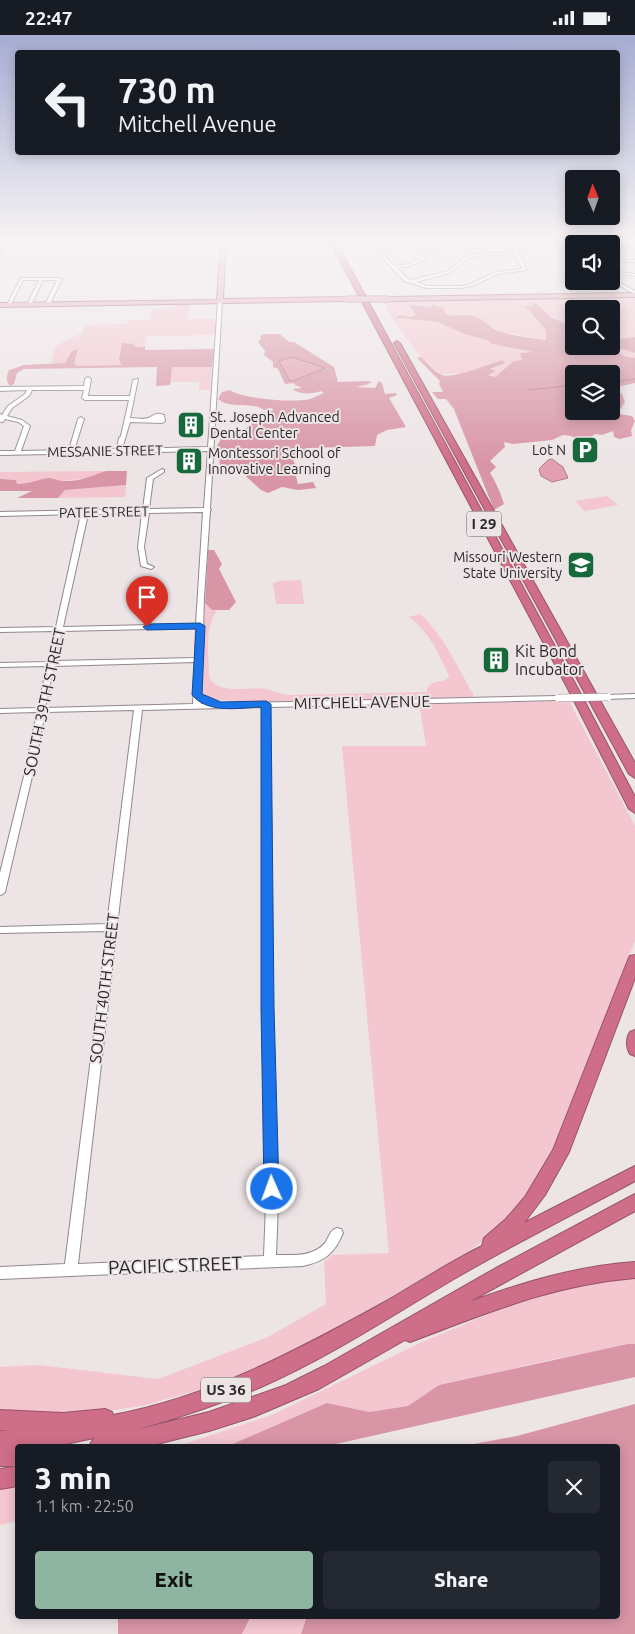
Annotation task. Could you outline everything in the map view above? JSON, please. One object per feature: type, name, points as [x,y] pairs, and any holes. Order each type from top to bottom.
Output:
[{"type":"highway","name":"I 29","points":[[372,315],[572,687],[633,807]]},
{"type":"highway","name":"I 29","points":[[382,315],[635,774]]},
{"type":"highway","points":[[454,1269],[504,1233],[519,1218],[551,1173],[561,1152],[635,960]]},
{"type":"highway","points":[[635,1036],[635,1050]]},
{"type":"highway","name":"US 36","points":[[0,1441],[95,1429],[128,1422],[174,1409],[256,1379],[391,1308],[454,1269],[635,1173]]},
{"type":"highway","name":"US 36","points":[[108,1444],[229,1417],[276,1399],[355,1359],[492,1279],[635,1202]]},
{"type":"highway","points":[[384,1342],[535,1287],[584,1274],[635,1269]]},
{"type":"highway","points":[[0,1420],[63,1423],[96,1421],[174,1409]]},
{"type":"highway","points":[[139,1444],[194,1426]]},
{"type":"highway","points":[[0,1456],[15,1456]]},
{"type":"highway","points":[[0,1479],[15,1476]]},
{"type":"street","points":[[197,706],[200,626],[219,315]]},
{"type":"street","points":[[88,379],[85,388],[85,398],[131,398]]},
{"type":"street","points":[[119,451],[128,420],[136,380]]},
{"type":"street","points":[[0,389],[85,388]]},
{"type":"street","points":[[1,418],[10,407],[27,395],[30,389]]},
{"type":"street","points":[[1,418],[20,421],[27,426],[17,453]]},
{"type":"street","points":[[72,452],[81,419]]},
{"type":"street","points":[[128,420],[150,420]]},
{"type":"street","name":"MESSANIE STREET","points":[[0,453],[211,449]]},
{"type":"street","points":[[151,567],[144,566],[141,547],[150,478],[162,471]]},
{"type":"street","name":"PATEE STREET","points":[[0,514],[208,510]]},
{"type":"street","name":"SOUTH 39TH STREET","points":[[0,892],[30,769],[51,663],[86,512]]},
{"type":"street","points":[[0,630],[200,626]]},
{"type":"street","points":[[0,665],[199,660]]},
{"type":"street","points":[[197,695],[205,701],[220,705]]},
{"type":"street","name":"MITCHELL AVENUE","points":[[0,711],[635,696]]},
{"type":"street","points":[[266,704],[267,1007],[272,1204],[270,1261]]},
{"type":"street","name":"SOUTH 40TH STREET","points":[[71,1269],[138,707]]},
{"type":"street","points":[[0,930],[111,927]]},
{"type":"street","name":"PACIFIC STREET","points":[[0,1273],[311,1259],[326,1252],[337,1233]]},
{"type":"shaded area","points":[[151,315],[189,315],[188,319],[215,319],[215,335],[147,336],[145,347],[136,347],[122,365],[78,366],[74,364],[78,350],[71,352],[65,363],[51,363],[56,346],[82,334],[86,325],[127,324],[128,320],[150,320]]},
{"type":"shaded area","points":[[390,315],[417,315],[398,318],[438,322],[464,334],[487,340],[492,344],[535,352],[524,352],[521,355],[522,360],[504,369],[495,377],[488,376],[489,370],[501,365],[502,360],[465,373],[441,374],[421,357]]},
{"type":"shaded area","points":[[400,315],[412,317],[416,315],[469,315],[503,332],[546,340],[546,330],[533,315],[548,315],[565,323],[565,355],[620,354],[635,358],[635,383],[620,386],[620,365],[565,365],[565,420],[620,420],[620,414],[632,416],[635,421],[631,430],[632,436],[620,439],[614,437],[613,431],[602,435],[595,434],[587,440],[563,435],[552,440],[513,444],[504,442],[505,447],[490,461],[496,467],[490,473],[504,504],[494,510],[454,409],[446,399],[438,399],[432,392],[443,392],[439,384],[440,381],[417,358],[421,357],[436,372],[447,376],[471,371],[502,360],[505,363],[490,369],[496,371],[488,375],[495,377],[514,361],[522,360],[520,353],[533,352],[492,344],[487,340],[464,334],[438,322],[398,318],[393,320]]},
{"type":"shaded area","points":[[448,315],[533,315],[546,330],[546,340],[502,332],[470,316],[456,317]]},
{"type":"shaded area","points":[[548,315],[565,315],[565,322],[549,316]]},
{"type":"shaded area","points":[[620,315],[635,315],[635,337],[620,339]]},
{"type":"shaded area","points":[[264,334],[280,334],[289,342],[294,342],[334,367],[338,382],[368,381],[372,382],[355,387],[375,388],[379,381],[382,383],[385,394],[396,393],[397,395],[389,398],[406,427],[387,430],[377,435],[375,446],[309,448],[296,452],[293,460],[299,472],[296,476],[298,484],[313,482],[316,488],[298,490],[282,487],[268,493],[261,490],[239,470],[220,466],[219,454],[224,451],[216,448],[223,435],[243,430],[259,418],[258,415],[274,410],[271,408],[264,410],[254,406],[223,402],[218,399],[222,392],[230,390],[256,398],[293,401],[310,399],[324,393],[321,391],[300,393],[293,389],[302,388],[294,383],[285,384],[278,369],[273,367],[273,362],[264,355],[265,351],[258,342],[261,339],[260,336]]},
{"type":"shaded area","points":[[635,337],[635,353],[620,348],[620,339]]},
{"type":"shaded area","points":[[122,343],[133,344],[136,347],[145,347],[145,350],[214,349],[212,367],[172,367],[170,385],[156,386],[157,367],[24,369],[17,373],[14,384],[10,386],[8,382],[9,370],[24,365],[65,363],[71,352],[78,349],[74,364],[78,366],[122,365],[119,360]]},
{"type":"shaded area","points":[[620,348],[635,353],[635,358],[620,354]]},
{"type":"shaded area","points":[[292,357],[325,368],[293,381],[289,380],[279,361]]},
{"type":"shaded area","points":[[171,367],[212,367],[210,390],[199,390],[199,382],[170,382]]},
{"type":"shaded area","points":[[620,393],[622,394],[625,402],[620,410]]},
{"type":"shaded area","points":[[552,459],[563,467],[568,478],[552,482],[541,476],[539,469],[548,460]]},
{"type":"shaded area","points":[[106,471],[89,478],[60,481],[36,480],[31,484],[17,484],[16,480],[0,479],[0,472]]},
{"type":"shaded area","points":[[106,471],[127,471],[126,485],[65,490],[58,498],[17,498],[32,491],[0,491],[0,479],[16,480],[17,484],[48,478],[74,481]]},
{"type":"shaded area","points":[[126,485],[125,497],[58,498],[65,490]]},
{"type":"shaded area","points":[[607,496],[618,505],[585,511],[575,501]]},
{"type":"shaded area","points":[[208,550],[214,550],[222,564],[219,569],[236,602],[229,610],[212,610],[205,603]]},
{"type":"shaded area","points":[[301,580],[304,604],[276,604],[273,583]]},
{"type":"shaded area","points":[[205,603],[212,610],[217,611],[210,625],[209,633],[209,677],[220,686],[235,689],[260,688],[289,695],[427,692],[431,684],[446,680],[449,676],[428,636],[409,617],[420,614],[436,632],[456,662],[473,697],[272,702],[209,700],[202,694],[201,688]]},
{"type":"shaded area","points":[[569,701],[635,826],[635,941],[546,1166],[521,1202],[498,1229],[471,1250],[370,1310],[274,1362],[202,1389],[146,1405],[91,1414],[0,1413],[0,1367],[38,1365],[158,1379],[266,1338],[326,1304],[324,1262],[332,1255],[389,1253],[342,746],[426,746],[420,708],[421,705],[425,704]]},
{"type":"shaded area","points":[[635,1276],[635,1344],[550,1360],[439,1385],[408,1406],[369,1412],[327,1403],[233,1444],[184,1444],[274,1414],[422,1342],[539,1293]]},
{"type":"shaded area","points":[[635,1344],[635,1377],[336,1444],[233,1444],[327,1403],[369,1412],[408,1406],[439,1385]]},
{"type":"shaded area","points":[[635,1404],[635,1634],[301,1634],[306,1619],[620,1619],[620,1444],[474,1444],[517,1436]]},
{"type":"shaded area","points":[[15,1487],[15,1521],[0,1525],[0,1489]]},
{"type":"shaded area","points":[[118,1619],[250,1619],[242,1634],[118,1634]]},
{"type":"shaded area","points":[[250,1619],[306,1619],[301,1634],[242,1634]]},
{"type":"waterway","points":[[620,381],[635,379]]},
{"type":"waterway","points":[[529,390],[565,386]]},
{"type":"place","name":"St. Joseph Advanced Dental Center","points":[[191,425]]},
{"type":"place","name":"Lot N","points":[[585,450]]},
{"type":"place","name":"Montessori School of Innovative Learning","points":[[189,461]]},
{"type":"place","name":"Missouri Western State University","points":[[581,565]]},
{"type":"place","name":"Kit Bond Incubator","points":[[496,660]]},
{"type":"route","points":[[147,627],[200,626],[197,695],[205,701],[220,705],[266,704],[267,1007],[272,1189]]}]
